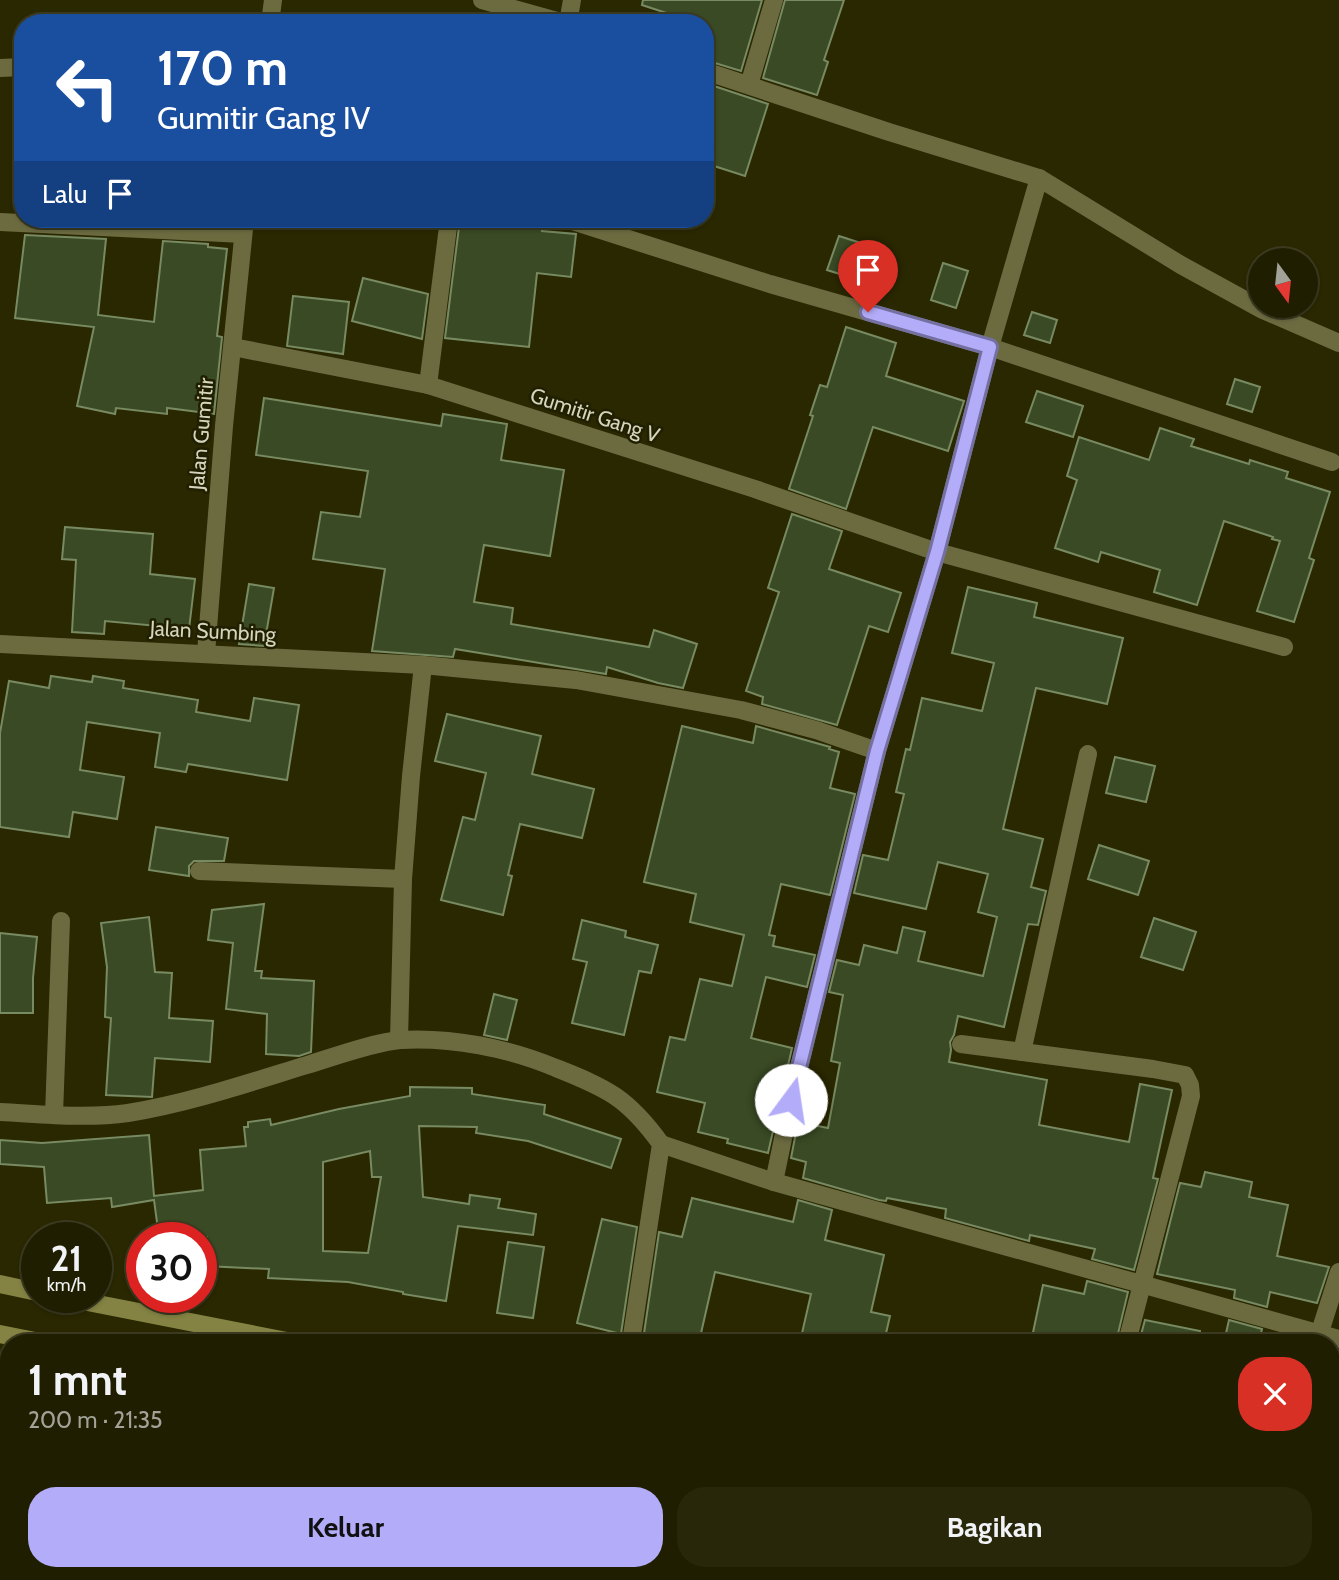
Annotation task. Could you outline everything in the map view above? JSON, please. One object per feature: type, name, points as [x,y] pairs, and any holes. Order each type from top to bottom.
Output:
[{"type":"street","points":[[482,0],[533,14]]},
{"type":"street","points":[[749,85],[774,0]]},
{"type":"street","points":[[714,74],[1039,178],[1133,236],[1263,310],[1339,343]]},
{"type":"street","points":[[774,1182],[794,1087],[877,751],[937,552],[990,347],[1039,178]]},
{"type":"street","name":"Jalan Gumitir","points":[[206,653],[224,426],[244,228]]},
{"type":"street","points":[[428,386],[448,228]]},
{"type":"street","points":[[594,228],[770,284],[990,347],[1332,462]]},
{"type":"street","name":"Gumitir Gang V","points":[[233,347],[428,386],[755,489],[937,552],[1284,647]]},
{"type":"street","name":"Jalan Sumbing","points":[[0,644],[423,665],[576,680],[754,713],[877,751]]},
{"type":"street","points":[[399,1040],[403,879],[423,665]]},
{"type":"street","points":[[1022,1052],[1088,754]]},
{"type":"street","points":[[199,871],[403,879]]},
{"type":"street","points":[[54,1115],[61,921]]},
{"type":"street","points":[[0,1112],[54,1115],[125,1113],[202,1097],[338,1055],[399,1040],[478,1044],[538,1060],[593,1082],[621,1098],[643,1118],[662,1144],[774,1182],[1316,1334]]},
{"type":"street","points":[[961,1044],[1185,1075],[1191,1096],[1129,1334]]},
{"type":"street","points":[[632,1334],[662,1144]]},
{"type":"street","points":[[1319,1334],[1339,1272]]},
{"type":"street","points":[[0,1284],[21,1289]]},
{"type":"street","points":[[112,1307],[251,1334]]},
{"type":"building","points":[[643,0],[762,0],[741,71],[714,63],[714,14],[670,14],[642,5]]},
{"type":"building","points":[[785,0],[844,0],[824,60],[828,62],[817,95],[763,78]]},
{"type":"building","points":[[714,86],[768,104],[745,176],[714,166]]},
{"type":"building","points":[[459,228],[542,228],[542,231],[576,234],[571,277],[537,273],[529,347],[445,338]]},
{"type":"building","points":[[25,235],[106,239],[98,315],[154,322],[163,241],[208,244],[208,247],[227,249],[217,336],[222,337],[214,414],[167,408],[167,414],[116,408],[115,414],[77,406],[94,327],[15,318]]},
{"type":"building","points":[[839,236],[870,246],[859,280],[827,270]]},
{"type":"building","points":[[943,263],[968,271],[956,308],[931,300]]},
{"type":"building","points":[[363,278],[428,294],[422,339],[352,321]]},
{"type":"building","points":[[293,296],[349,302],[343,354],[287,346]]},
{"type":"building","points":[[1032,312],[1057,320],[1050,343],[1024,335]]},
{"type":"building","points":[[846,327],[896,343],[886,376],[964,401],[948,451],[873,427],[846,509],[789,489],[813,416],[810,415],[820,385],[827,387]]},
{"type":"building","points":[[1235,379],[1260,387],[1252,412],[1227,404]]},
{"type":"building","points":[[1037,391],[1083,406],[1073,437],[1026,422]]},
{"type":"building","points":[[264,398],[441,426],[443,414],[507,424],[501,460],[564,470],[550,556],[484,545],[474,602],[513,608],[511,624],[649,647],[654,630],[697,644],[683,688],[607,667],[606,674],[455,649],[453,657],[372,651],[385,569],[313,559],[321,512],[360,517],[368,471],[256,455]]},
{"type":"building","points":[[1160,428],[1194,439],[1191,446],[1249,464],[1250,460],[1288,472],[1286,478],[1330,492],[1309,558],[1314,560],[1294,622],[1257,611],[1280,541],[1224,521],[1197,605],[1154,592],[1160,570],[1101,552],[1098,562],[1055,548],[1077,480],[1067,476],[1079,437],[1149,460]]},
{"type":"building","points":[[792,514],[842,531],[829,569],[901,593],[888,632],[869,626],[837,725],[762,704],[763,697],[746,691],[779,592],[768,588]]},
{"type":"building","points":[[65,527],[153,534],[150,574],[195,579],[189,629],[105,621],[104,634],[72,632],[76,560],[62,559]]},
{"type":"building","points":[[249,584],[274,588],[264,646],[239,644]]},
{"type":"building","points":[[968,587],[1037,603],[1034,617],[1123,638],[1107,704],[1036,688],[1003,829],[1043,839],[1031,887],[1046,891],[1038,925],[1028,924],[1004,1027],[958,1016],[950,1042],[949,1062],[1047,1080],[1039,1125],[1129,1142],[1140,1084],[1172,1090],[1153,1178],[1158,1179],[1134,1270],[1092,1259],[1095,1249],[1030,1235],[1029,1241],[945,1218],[946,1209],[887,1198],[886,1201],[879,1200],[803,1178],[806,1162],[791,1158],[798,1122],[828,1128],[840,1063],[831,1061],[843,995],[829,992],[837,960],[859,965],[864,945],[897,953],[903,927],[925,932],[918,961],[983,976],[997,917],[978,912],[988,874],[938,862],[926,909],[854,893],[863,855],[888,860],[904,794],[896,792],[906,749],[910,750],[922,698],[982,711],[994,663],[952,653]]},
{"type":"building","points":[[51,676],[92,682],[93,676],[124,681],[123,688],[198,700],[196,712],[250,721],[254,698],[299,705],[287,780],[188,764],[186,772],[155,767],[160,733],[87,722],[80,770],[124,777],[117,819],[73,812],[69,837],[0,827],[0,733],[9,681],[49,688]]},
{"type":"building","points":[[447,714],[541,736],[532,774],[594,789],[582,838],[520,824],[508,875],[512,876],[503,915],[441,900],[463,817],[475,820],[486,773],[435,761]]},
{"type":"building","points":[[682,726],[753,743],[756,726],[830,747],[829,749],[839,752],[830,788],[855,794],[830,895],[781,884],[769,935],[775,936],[773,946],[815,955],[807,987],[766,977],[751,1038],[792,1048],[768,1153],[727,1143],[728,1139],[698,1132],[705,1103],[657,1092],[670,1037],[685,1040],[700,979],[732,986],[744,935],[690,922],[696,894],[644,882]]},
{"type":"building","points":[[1115,757],[1155,766],[1146,802],[1106,793]]},
{"type":"building","points":[[156,827],[228,838],[224,861],[194,861],[189,866],[189,876],[149,870]]},
{"type":"building","points":[[1099,845],[1149,861],[1138,895],[1088,879]]},
{"type":"building","points":[[264,904],[255,971],[262,971],[261,978],[314,981],[311,1052],[299,1056],[266,1054],[267,1014],[226,1009],[233,943],[208,940],[212,910]]},
{"type":"building","points":[[149,917],[155,972],[172,973],[169,1018],[213,1021],[210,1062],[155,1058],[152,1097],[106,1095],[111,1018],[105,1017],[107,967],[101,923]]},
{"type":"building","points":[[1154,918],[1196,932],[1183,970],[1141,957]]},
{"type":"building","points":[[582,920],[626,931],[625,937],[658,945],[651,973],[639,971],[624,1035],[572,1023],[587,962],[573,959]]},
{"type":"building","points":[[0,933],[37,937],[33,1013],[0,1013]]},
{"type":"building","points":[[494,994],[517,1000],[507,1040],[484,1035]]},
{"type":"building","points":[[410,1087],[472,1088],[472,1094],[545,1105],[544,1114],[621,1139],[611,1168],[528,1141],[476,1133],[477,1127],[419,1126],[423,1197],[469,1204],[470,1195],[500,1199],[498,1208],[536,1214],[533,1235],[458,1226],[446,1301],[348,1282],[268,1278],[269,1269],[217,1267],[217,1222],[157,1222],[154,1200],[112,1207],[111,1198],[47,1203],[44,1167],[0,1164],[0,1140],[42,1143],[149,1135],[154,1196],[203,1190],[200,1150],[246,1146],[244,1127],[248,1127],[248,1122],[270,1119],[271,1125],[410,1096]],"holes":[[[370,1151],[372,1177],[381,1177],[368,1253],[323,1251],[323,1162]]]},
{"type":"building","points":[[1205,1172],[1252,1182],[1249,1197],[1288,1205],[1277,1256],[1329,1267],[1317,1303],[1270,1292],[1267,1307],[1234,1298],[1235,1290],[1157,1274],[1180,1183],[1201,1187]]},
{"type":"building","points":[[692,1198],[793,1222],[798,1200],[832,1210],[825,1240],[884,1255],[871,1312],[890,1316],[886,1334],[802,1334],[811,1294],[715,1272],[701,1334],[644,1334],[659,1232],[682,1237]]},
{"type":"building","points":[[602,1219],[637,1227],[621,1334],[577,1323]]},
{"type":"building","points":[[508,1242],[544,1247],[533,1318],[497,1313]]},
{"type":"building","points":[[1087,1281],[1128,1292],[1118,1334],[1033,1334],[1043,1285],[1084,1294]]},
{"type":"building","points":[[1145,1320],[1200,1331],[1200,1334],[1141,1334]]},
{"type":"building","points":[[1229,1320],[1262,1329],[1261,1334],[1226,1334]]},
{"type":"route","points":[[791,1100],[877,751],[937,552],[990,347],[868,312]]}]
